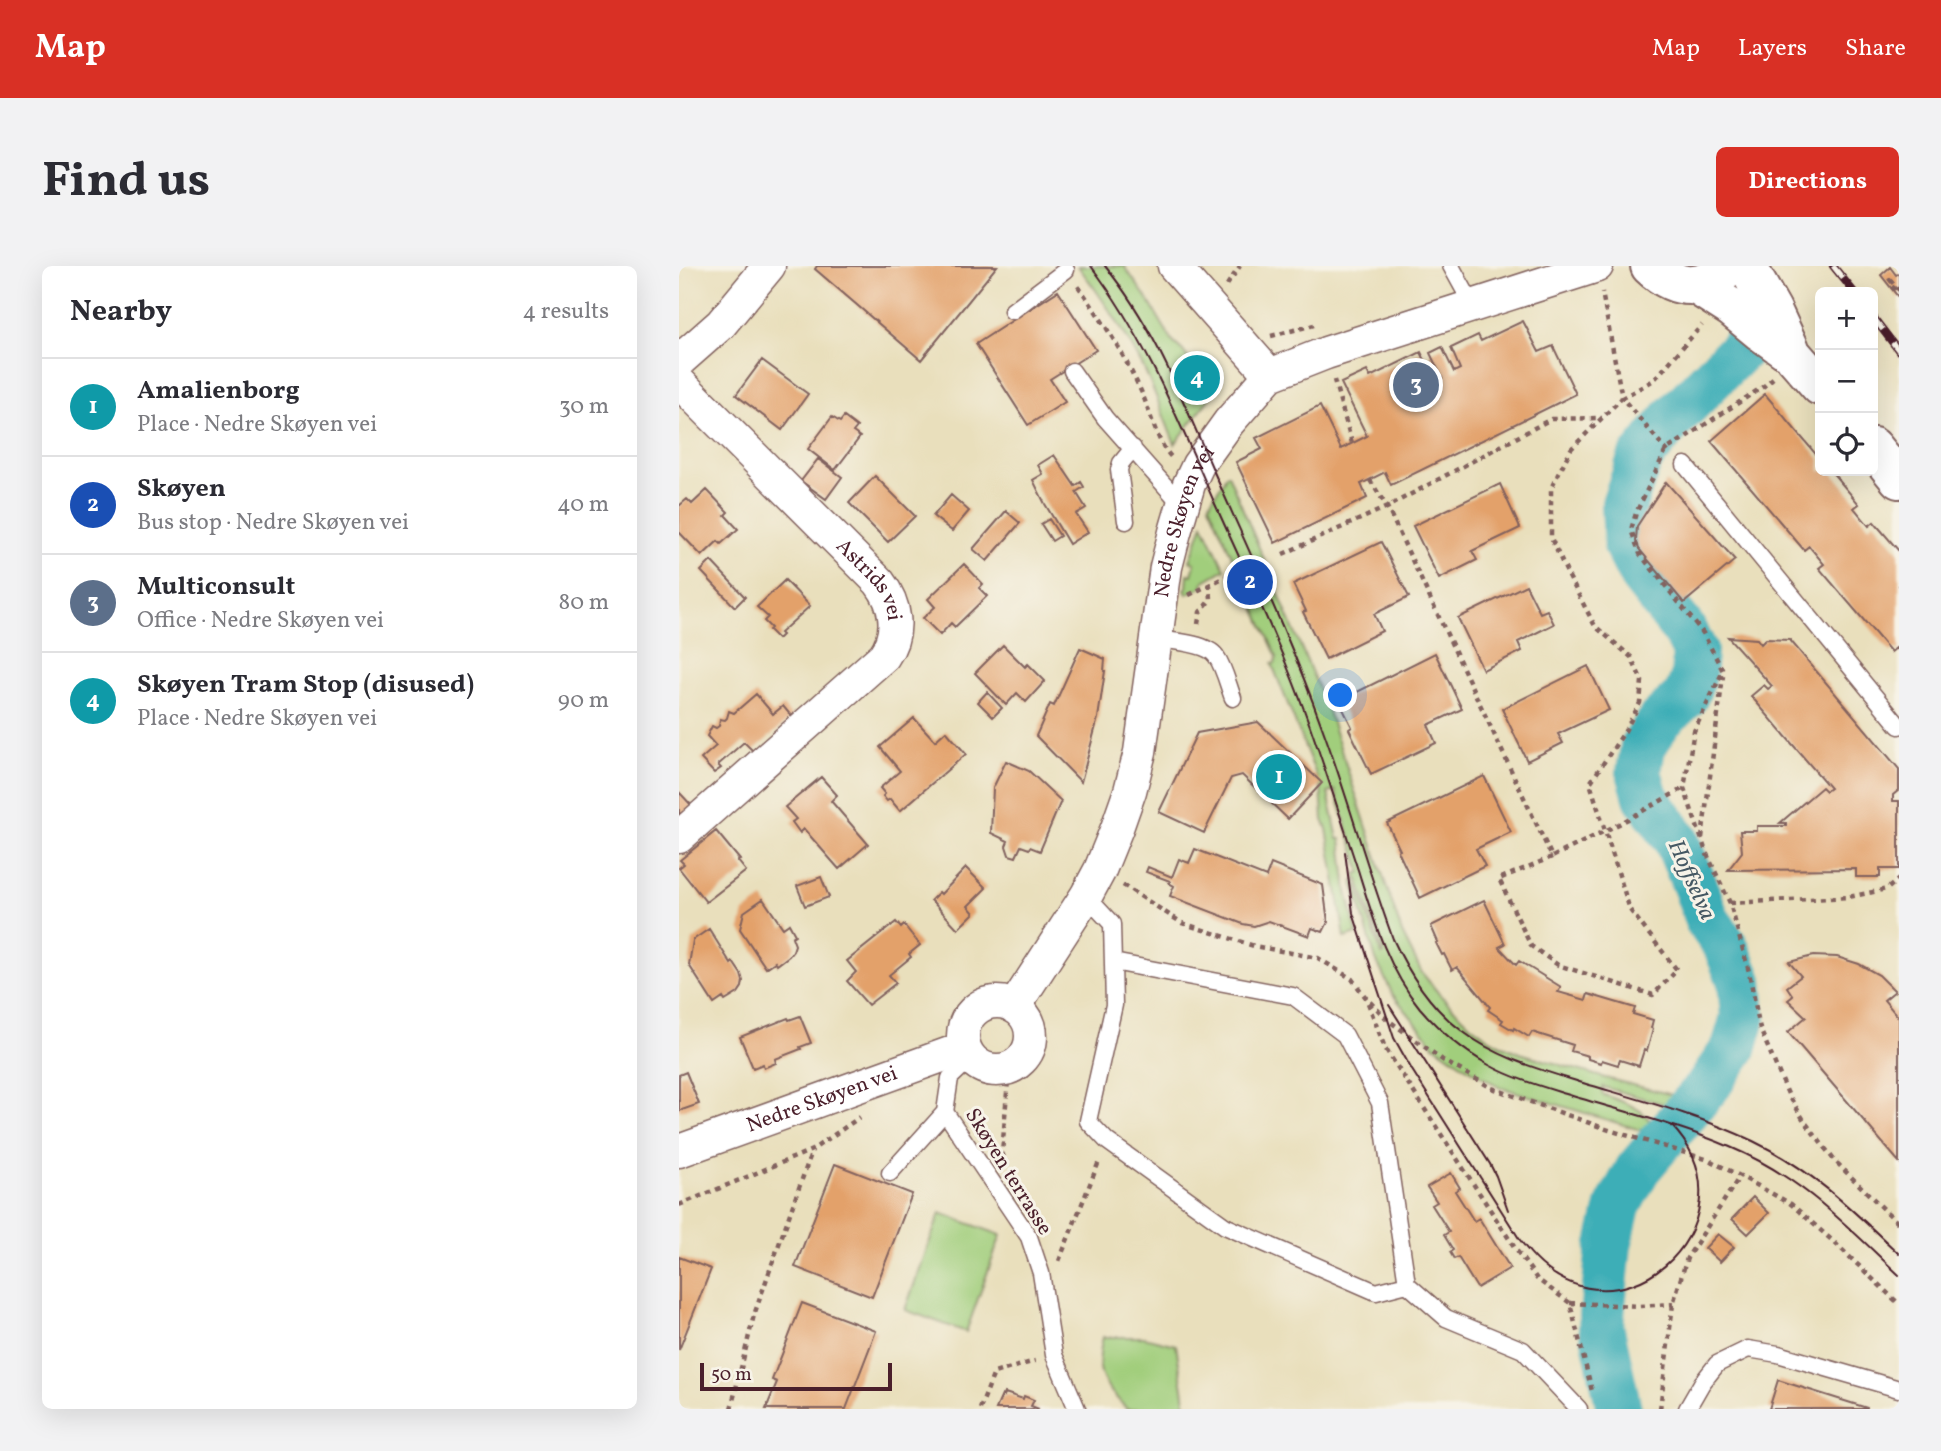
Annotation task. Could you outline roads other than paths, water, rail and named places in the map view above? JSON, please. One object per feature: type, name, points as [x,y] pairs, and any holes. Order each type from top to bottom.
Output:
[{"type":"street","points":[[679,361],[720,324],[769,266]]},
{"type":"street","points":[[1174,266],[1270,374]]},
{"type":"street","points":[[1650,266],[1669,281],[1683,285],[1710,281],[1722,275],[1730,266]]},
{"type":"street","points":[[1747,266],[1772,310],[1792,354]]},
{"type":"street","name":"Nedre Skøyen vei","points":[[1014,1007],[1093,883],[1126,804],[1140,752],[1166,567],[1185,494],[1198,465],[1221,433],[1270,374],[1326,353],[1473,306],[1599,279]]},
{"type":"street","points":[[1696,285],[1732,308],[1792,354],[1815,380]]},
{"type":"street","name":"Astrids vei","points":[[679,382],[879,582],[893,605],[895,621],[892,642],[884,656],[679,837]]},
{"type":"street","points":[[1878,453],[1899,479]]},
{"type":"street","points":[[991,1002],[1003,1003],[1024,1015],[1030,1027],[1031,1039],[1019,1062],[1009,1068],[996,1070],[986,1068],[968,1053],[963,1036],[965,1024],[980,1006],[991,1002]]},
{"type":"street","name":"Nedre Skøyen vei","points":[[679,1150],[968,1053]]},
{"type":"lane","points":[[1451,266],[1473,306]]},
{"type":"lane","points":[[1012,311],[1066,270]]},
{"type":"lane","points":[[1072,371],[1105,418],[1133,448],[1185,494]]},
{"type":"lane","points":[[1126,521],[1119,470],[1133,448]]},
{"type":"lane","points":[[1685,465],[1899,726]]},
{"type":"lane","points":[[1157,639],[1210,650],[1217,656],[1233,698]]},
{"type":"lane","points":[[1093,883],[1112,924],[1114,1005],[1087,1121],[1107,1142],[1225,1226],[1376,1292],[1407,1284]]},
{"type":"lane","points":[[1113,962],[1293,996],[1345,1035],[1380,1103],[1407,1284],[1446,1318],[1523,1350],[1579,1409]]},
{"type":"lane","name":"Skøyen terrasse","points":[[968,1053],[950,1078],[945,1112],[1029,1237],[1041,1273],[1054,1355],[1077,1409]]},
{"type":"lane","points":[[890,1174],[945,1112]]},
{"type":"lane","points":[[1687,1409],[1717,1364],[1748,1349],[1778,1354],[1899,1389]]},
{"type":"waterway","name":"Hoffselva","points":[[1619,1409],[1601,1326],[1609,1245],[1618,1206],[1638,1169],[1708,1086],[1734,1048],[1743,1017],[1740,981],[1726,947],[1707,920],[1676,840],[1646,797],[1639,772],[1643,747],[1660,720],[1686,696],[1693,678],[1695,651],[1685,631],[1641,575],[1626,545],[1624,504],[1640,459],[1672,419],[1742,348]]},
{"type":"tram line","points":[[1091,266],[1145,351],[1265,614],[1310,726],[1382,942],[1408,993],[1420,1008],[1460,1046],[1507,1074],[1690,1131],[1755,1159],[1821,1203],[1899,1275]]},
{"type":"tram line","points":[[1105,266],[1139,314],[1167,365],[1191,418],[1310,695],[1393,939],[1413,977],[1430,1001],[1462,1031],[1505,1056],[1691,1116],[1774,1152],[1831,1192],[1899,1254]]},
{"type":"tram line","points":[[1345,852],[1353,913],[1394,1038],[1520,1240],[1556,1275],[1595,1289],[1632,1285],[1665,1266],[1688,1237],[1700,1202],[1695,1163],[1671,1125]]},
{"type":"tram line","points":[[1389,1005],[1490,1164],[1508,1210]]},
{"type":"railway","points":[[1833,266],[1850,287]]},
{"type":"railway","points":[[1878,324],[1899,351]]},
{"type":"place","name":"Skøyen Tram Stop (disused)","points":[[1197,378]]},
{"type":"place","name":"Multiconsult","points":[[1416,385]]},
{"type":"place","name":"Skøyen","points":[[1250,582]]},
{"type":"place","name":"Amalienborg","points":[[1279,777]]}]
